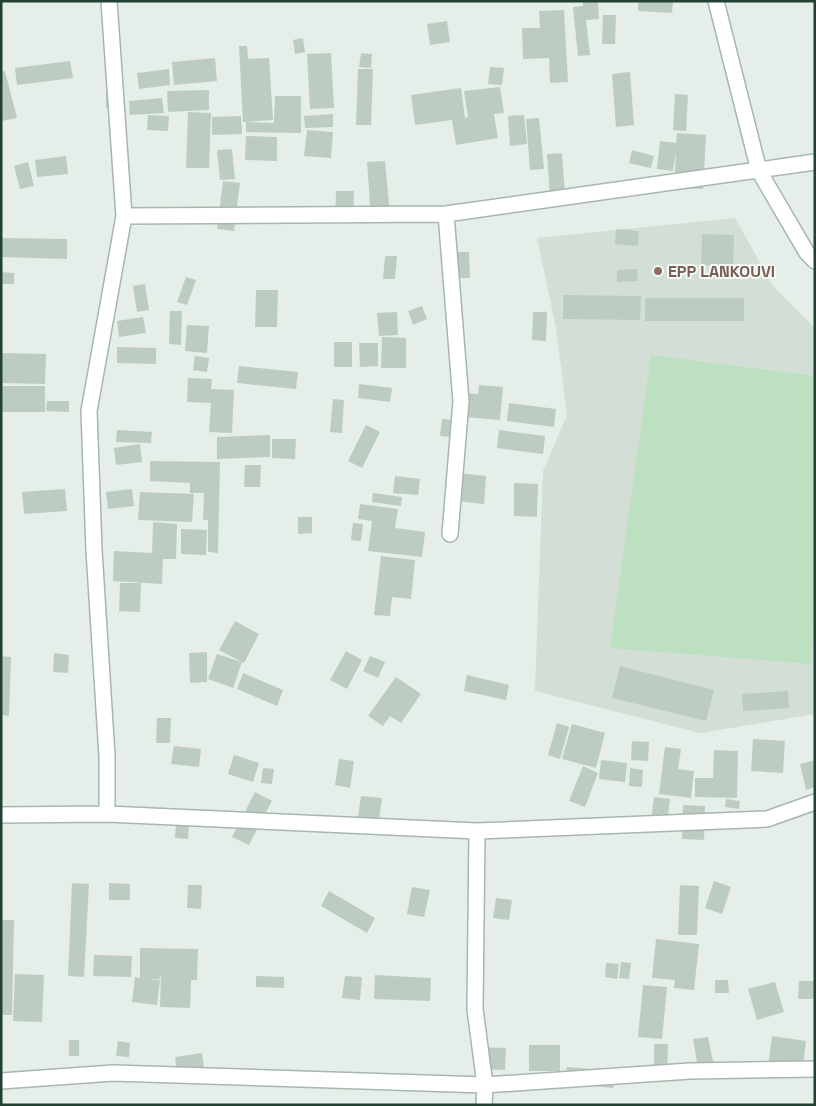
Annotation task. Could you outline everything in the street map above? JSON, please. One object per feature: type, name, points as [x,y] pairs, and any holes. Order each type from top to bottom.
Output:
[{"type":"street","points":[[107,814],[107,756],[94,550],[89,411],[124,216],[110,1]]},
{"type":"street","points":[[716,1],[759,171],[808,254],[815,261]]},
{"type":"street","points":[[124,216],[446,214],[815,162]]},
{"type":"street","points":[[446,214],[461,401],[450,534]]},
{"type":"street","points":[[1,815],[107,814],[477,831],[766,819],[815,802]]},
{"type":"street","points":[[477,831],[475,1009],[484,1085],[484,1105]]},
{"type":"street","points":[[1,1081],[113,1073],[484,1085],[690,1071],[815,1070]]},
{"type":"shaded area","name":"EPP LANKOUVI","points":[[735,218],[773,286],[815,328],[815,714],[700,733],[535,691],[543,471],[567,415],[556,328],[537,238]]},
{"type":"green space","points":[[651,355],[815,376],[815,589],[811,664],[610,648]]},
{"type":"building","points":[[583,1],[598,1],[599,19],[586,20],[590,55],[578,56],[573,7],[583,6]]},
{"type":"building","points":[[638,1],[673,1],[672,13],[638,11]]},
{"type":"building","points":[[564,10],[568,82],[550,83],[549,58],[523,59],[522,28],[540,28],[539,11]]},
{"type":"building","points":[[603,15],[616,15],[615,44],[602,44]]},
{"type":"building","points":[[447,21],[450,42],[430,45],[427,24]]},
{"type":"building","points":[[303,38],[305,52],[295,54],[293,40]]},
{"type":"building","points":[[239,46],[247,46],[248,59],[269,58],[273,120],[243,122]]},
{"type":"building","points":[[331,53],[334,108],[310,109],[307,54]]},
{"type":"building","points":[[361,53],[372,54],[371,68],[359,67]]},
{"type":"building","points":[[215,58],[217,81],[174,85],[172,62]]},
{"type":"building","points":[[70,61],[73,78],[17,85],[15,68]]},
{"type":"building","points":[[490,67],[504,68],[502,85],[488,84]]},
{"type":"building","points":[[169,69],[170,85],[139,89],[137,73]]},
{"type":"building","points":[[358,69],[373,69],[371,125],[356,125]]},
{"type":"building","points":[[5,71],[17,118],[2,121],[1,72]]},
{"type":"building","points":[[630,72],[634,125],[616,127],[612,74]]},
{"type":"building","points":[[500,87],[504,113],[494,114],[498,138],[456,145],[452,120],[415,125],[411,95],[461,88],[465,118],[468,117],[464,91]]},
{"type":"building","points":[[209,90],[209,110],[168,112],[167,91]]},
{"type":"building","points":[[106,92],[119,92],[119,108],[106,108]]},
{"type":"building","points":[[675,94],[688,95],[686,131],[673,130]]},
{"type":"building","points":[[275,96],[301,96],[301,133],[246,132],[246,122],[274,123]]},
{"type":"building","points":[[162,98],[164,113],[130,115],[129,101]]},
{"type":"building","points":[[188,112],[211,113],[209,168],[186,168]]},
{"type":"building","points":[[333,114],[333,127],[305,128],[304,116]]},
{"type":"building","points":[[148,115],[169,116],[168,131],[147,130]]},
{"type":"building","points":[[524,115],[527,144],[510,146],[508,116]]},
{"type":"building","points":[[241,116],[242,134],[212,135],[212,117]]},
{"type":"building","points":[[539,118],[544,169],[530,170],[526,119]]},
{"type":"building","points":[[307,130],[333,132],[331,158],[304,156]]},
{"type":"building","points":[[677,133],[706,135],[703,189],[674,188],[676,151],[673,171],[657,169],[660,141],[676,143]]},
{"type":"building","points":[[246,136],[277,137],[277,161],[245,160]]},
{"type":"building","points":[[232,149],[235,179],[220,180],[217,150]]},
{"type":"building","points":[[632,150],[654,156],[651,168],[629,163]]},
{"type":"building","points":[[562,153],[565,195],[550,197],[547,154]]},
{"type":"building","points":[[66,156],[68,174],[37,177],[35,160]]},
{"type":"building","points":[[385,161],[390,215],[371,217],[367,162]]},
{"type":"building","points":[[28,162],[34,186],[20,189],[14,166]]},
{"type":"building","points":[[223,181],[240,183],[234,231],[217,229]]},
{"type":"building","points":[[336,191],[354,191],[353,222],[335,221]]},
{"type":"building","points":[[616,229],[639,231],[638,246],[615,244]]},
{"type":"building","points":[[702,234],[734,235],[733,266],[701,265]]},
{"type":"building","points":[[1,238],[67,239],[67,259],[1,257]]},
{"type":"building","points":[[456,252],[469,252],[470,278],[456,278]]},
{"type":"building","points":[[385,256],[397,256],[395,279],[383,279]]},
{"type":"building","points":[[637,269],[638,281],[617,282],[617,270]]},
{"type":"building","points":[[1,272],[14,273],[14,284],[1,284]]},
{"type":"building","points":[[186,277],[196,280],[187,305],[177,302]]},
{"type":"building","points":[[145,284],[149,310],[137,312],[133,286]]},
{"type":"building","points":[[256,290],[278,290],[277,327],[255,327]]},
{"type":"building","points":[[563,295],[641,296],[640,320],[563,319]]},
{"type":"building","points":[[645,298],[744,298],[744,321],[645,321]]},
{"type":"building","points":[[422,306],[427,319],[413,325],[408,311]]},
{"type":"building","points":[[170,311],[182,311],[181,345],[169,344]]},
{"type":"building","points":[[397,312],[398,335],[379,336],[377,313]]},
{"type":"building","points":[[533,312],[547,312],[546,341],[532,340]]},
{"type":"building","points":[[143,317],[146,333],[119,337],[117,321]]},
{"type":"building","points":[[187,325],[209,326],[207,353],[185,351]]},
{"type":"building","points":[[382,337],[406,338],[406,368],[381,368]]},
{"type":"building","points":[[334,342],[352,342],[352,367],[334,367]]},
{"type":"building","points":[[359,343],[378,343],[378,366],[360,367]]},
{"type":"building","points":[[117,347],[156,348],[156,364],[117,363]]},
{"type":"building","points":[[1,353],[46,354],[45,384],[1,383]]},
{"type":"building","points":[[195,356],[209,358],[207,372],[193,370]]},
{"type":"building","points":[[239,366],[298,372],[296,389],[237,383]]},
{"type":"building","points":[[188,378],[212,379],[211,389],[234,390],[232,433],[209,432],[211,403],[187,402]]},
{"type":"building","points":[[359,384],[392,388],[390,402],[358,398]]},
{"type":"building","points":[[479,385],[503,387],[500,420],[465,417],[467,393],[478,394]]},
{"type":"building","points":[[1,386],[45,386],[45,412],[1,412]]},
{"type":"building","points":[[333,399],[344,400],[342,433],[330,432]]},
{"type":"building","points":[[47,401],[69,401],[69,412],[46,411]]},
{"type":"building","points":[[509,403],[556,409],[554,427],[507,421]]},
{"type":"building","points":[[442,419],[453,420],[450,437],[440,436]]},
{"type":"building","points":[[366,425],[380,432],[362,468],[348,461]]},
{"type":"building","points":[[117,430],[152,432],[151,443],[116,442]]},
{"type":"building","points":[[499,430],[545,436],[543,454],[497,448]]},
{"type":"building","points":[[270,435],[270,457],[217,459],[217,437]]},
{"type":"building","points":[[272,439],[296,439],[295,459],[272,458]]},
{"type":"building","points":[[140,444],[142,462],[116,465],[114,448]]},
{"type":"building","points":[[150,461],[220,462],[218,553],[208,552],[208,520],[203,520],[204,493],[190,493],[190,483],[150,481]]},
{"type":"building","points":[[245,465],[261,465],[260,487],[244,487]]},
{"type":"building","points":[[449,472],[486,476],[484,504],[446,500]]},
{"type":"building","points":[[395,476],[420,479],[418,495],[393,493]]},
{"type":"building","points":[[514,483],[538,484],[537,517],[514,516]]},
{"type":"building","points":[[65,489],[67,511],[24,514],[22,492]]},
{"type":"building","points":[[132,489],[134,506],[108,509],[106,492]]},
{"type":"building","points":[[140,492],[194,494],[192,522],[138,520]]},
{"type":"building","points":[[373,493],[402,497],[401,506],[372,502]]},
{"type":"building","points":[[360,504],[398,509],[395,528],[425,532],[422,557],[368,551],[372,521],[358,519]]},
{"type":"building","points":[[298,517],[312,517],[312,533],[298,534]]},
{"type":"building","points":[[153,522],[177,524],[176,559],[163,559],[162,584],[113,581],[114,551],[152,553]]},
{"type":"building","points":[[353,523],[363,524],[361,541],[351,540]]},
{"type":"building","points":[[181,529],[207,530],[206,555],[181,554]]},
{"type":"building","points":[[381,556],[415,560],[411,599],[392,597],[390,616],[374,615]]},
{"type":"building","points":[[120,583],[141,583],[140,612],[119,611]]},
{"type":"building","points":[[235,621],[259,634],[244,663],[219,650]]},
{"type":"building","points":[[346,651],[362,660],[347,689],[330,680]]},
{"type":"building","points":[[207,652],[207,682],[190,683],[189,653]]},
{"type":"building","points":[[54,653],[69,655],[68,673],[53,672]]},
{"type":"building","points":[[217,654],[242,662],[233,688],[208,679]]},
{"type":"building","points":[[1,656],[11,657],[9,716],[1,715]]},
{"type":"building","points":[[370,656],[385,662],[378,678],[363,671]]},
{"type":"building","points":[[620,666],[714,690],[706,721],[612,698]]},
{"type":"building","points":[[243,673],[283,690],[277,706],[237,689]]},
{"type":"building","points":[[467,675],[509,685],[506,700],[464,691]]},
{"type":"building","points":[[396,677],[421,694],[401,723],[390,716],[383,726],[368,716]]},
{"type":"building","points":[[788,691],[789,708],[743,711],[742,694]]},
{"type":"building","points":[[157,718],[171,718],[170,743],[156,743]]},
{"type":"building","points":[[557,723],[569,727],[560,759],[548,755]]},
{"type":"building","points":[[572,724],[605,733],[596,768],[562,759]]},
{"type":"building","points":[[753,739],[785,741],[783,773],[751,771]]},
{"type":"building","points":[[632,741],[649,742],[648,761],[631,760]]},
{"type":"building","points":[[174,746],[201,749],[199,767],[171,764]]},
{"type":"building","points":[[665,747],[681,749],[678,769],[694,771],[691,798],[659,794]]},
{"type":"building","points":[[714,750],[738,751],[737,798],[695,797],[695,778],[713,778]]},
{"type":"building","points":[[234,755],[259,763],[253,782],[228,774]]},
{"type":"building","points":[[339,759],[354,761],[350,788],[335,785]]},
{"type":"building","points":[[601,760],[627,763],[625,782],[599,779]]},
{"type":"building","points":[[815,760],[815,787],[806,790],[800,764]]},
{"type":"building","points":[[583,766],[598,773],[585,807],[569,801]]},
{"type":"building","points":[[263,768],[274,769],[272,784],[261,783]]},
{"type":"building","points":[[630,768],[643,770],[642,787],[629,786]]},
{"type":"building","points":[[255,792],[272,801],[249,845],[232,837]]},
{"type":"building","points":[[361,796],[382,798],[377,834],[356,831]]},
{"type":"building","points":[[654,797],[670,799],[667,823],[651,821]]},
{"type":"building","points":[[726,799],[740,801],[739,809],[725,807]]},
{"type":"building","points":[[683,805],[705,806],[704,840],[682,839]]},
{"type":"building","points":[[176,824],[189,824],[188,839],[175,838]]},
{"type":"building","points":[[714,881],[731,887],[722,914],[705,908]]},
{"type":"building","points":[[72,883],[89,884],[84,977],[68,976]]},
{"type":"building","points":[[109,883],[130,884],[130,900],[109,900]]},
{"type":"building","points":[[188,885],[202,885],[201,909],[187,908]]},
{"type":"building","points":[[680,885],[699,886],[697,935],[678,935]]},
{"type":"building","points":[[412,887],[430,890],[424,917],[407,914]]},
{"type":"building","points":[[329,891],[375,918],[367,933],[321,906]]},
{"type":"building","points":[[496,898],[512,900],[509,920],[493,918]]},
{"type":"building","points":[[1,920],[14,920],[12,1015],[1,1015]]},
{"type":"building","points":[[656,939],[699,944],[694,990],[674,988],[675,980],[652,978]]},
{"type":"building","points":[[140,948],[198,949],[197,980],[191,980],[190,1008],[160,1007],[161,975],[160,979],[149,979],[160,980],[157,1005],[132,1002],[135,977],[140,978]]},
{"type":"building","points":[[94,955],[132,956],[131,977],[93,976]]},
{"type":"building","points":[[621,962],[631,963],[629,979],[619,978]]},
{"type":"building","points":[[606,963],[619,964],[617,979],[605,977]]},
{"type":"building","points":[[15,974],[44,975],[42,1022],[13,1021]]},
{"type":"building","points":[[375,975],[431,978],[430,1001],[374,999]]},
{"type":"building","points":[[256,976],[284,977],[284,988],[256,987]]},
{"type":"building","points":[[345,976],[362,977],[360,1000],[342,998]]},
{"type":"building","points":[[715,980],[728,980],[729,993],[715,993]]},
{"type":"building","points":[[799,981],[815,981],[815,999],[798,999]]},
{"type":"building","points":[[775,982],[784,1012],[757,1020],[748,989]]},
{"type":"building","points":[[643,985],[667,987],[662,1039],[638,1037]]},
{"type":"building","points":[[772,1036],[806,1041],[802,1072],[768,1068]]},
{"type":"building","points":[[708,1037],[715,1071],[699,1074],[693,1039]]},
{"type":"building","points":[[69,1040],[79,1040],[79,1056],[69,1056]]},
{"type":"building","points":[[118,1041],[130,1043],[129,1057],[116,1056]]},
{"type":"building","points":[[654,1044],[668,1044],[667,1073],[654,1072]]},
{"type":"building","points":[[529,1045],[560,1045],[560,1071],[529,1071]]},
{"type":"building","points":[[478,1047],[506,1048],[505,1070],[478,1069]]},
{"type":"building","points":[[202,1053],[204,1069],[177,1073],[175,1057]]},
{"type":"building","points":[[567,1067],[615,1071],[613,1088],[565,1083]]},
{"type":"place","name":"EPP LANKOUVI","points":[[658,271]]}]
